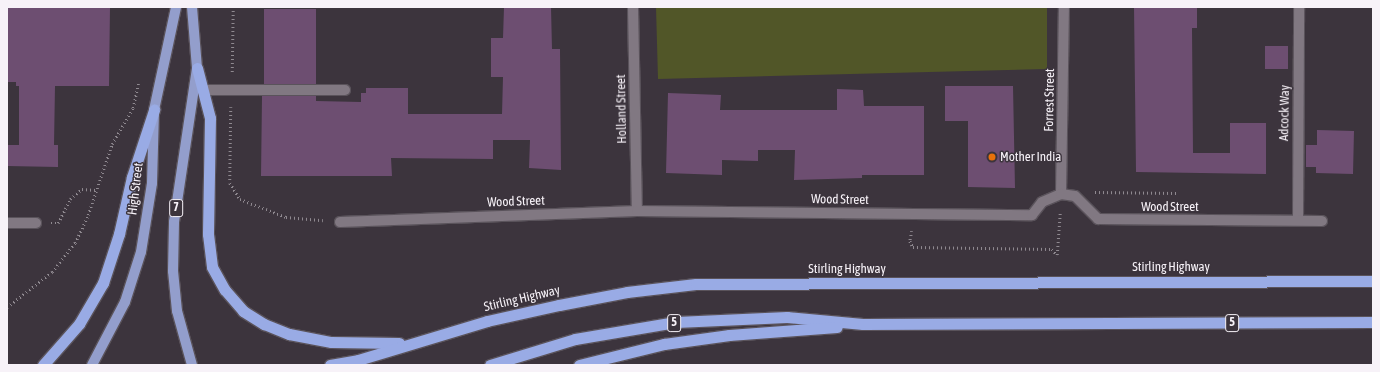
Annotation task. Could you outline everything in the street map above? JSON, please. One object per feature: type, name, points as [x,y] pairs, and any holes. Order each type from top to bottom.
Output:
[{"type":"highway","points":[[197,68],[210,118],[208,234],[212,267],[225,290],[243,311],[264,324],[289,334],[331,342],[410,344]]},
{"type":"highway","name":"7","points":[[43,365],[79,324],[103,282],[119,234],[132,177],[154,110]]},
{"type":"highway","name":"Stirling Highway","points":[[330,365],[410,344],[487,321],[559,305],[627,292],[696,284],[1373,281]]},
{"type":"highway","name":"5","points":[[490,365],[575,339],[676,322],[787,317],[863,324],[1373,322]]},
{"type":"highway","points":[[579,365],[664,344],[729,335],[863,324]]},
{"type":"main road","name":"High Street","points":[[92,365],[125,302],[141,252],[152,183],[154,110],[176,7]]},
{"type":"main road","name":"7","points":[[192,7],[197,68],[174,222],[173,271],[177,311],[192,365]]},
{"type":"street","name":"Holland Street","points":[[633,7],[637,211]]},
{"type":"street","name":"Forrest Street","points":[[1061,194],[1064,7]]},
{"type":"street","name":"Adcock Way","points":[[1298,220],[1299,7]]},
{"type":"street","points":[[202,90],[345,90]]},
{"type":"street","name":"Wood Street","points":[[340,222],[637,211],[1032,215],[1042,202],[1061,194],[1075,196],[1098,219],[1322,221]]},
{"type":"street","points":[[7,223],[36,224]]},
{"type":"path","points":[[234,7],[230,183],[240,199],[286,217],[340,222]]},
{"type":"path","points":[[7,307],[52,272],[75,243],[112,144],[133,108],[138,84]]},
{"type":"path","points":[[36,224],[58,223],[70,199],[82,189],[96,190]]},
{"type":"path","points":[[1094,192],[1177,194]]},
{"type":"path","points":[[1056,211],[1061,210]]},
{"type":"path","points":[[918,229],[912,231],[910,241],[913,247],[1052,249],[1057,255],[1060,220]]},
{"type":"green space","points":[[656,7],[1047,7],[1047,69],[658,79]]},
{"type":"building","points":[[7,7],[110,7],[109,86],[55,86],[54,145],[58,145],[58,167],[7,166],[7,145],[19,145],[19,86],[16,86],[16,82],[7,82]]},
{"type":"building","points":[[504,7],[551,7],[552,49],[560,49],[561,170],[529,168],[530,140],[493,140],[493,159],[391,158],[392,176],[261,176],[262,96],[316,96],[316,101],[361,102],[361,93],[366,93],[366,88],[408,88],[408,114],[502,114],[503,77],[491,77],[491,38],[503,38]]},
{"type":"building","points":[[1134,7],[1197,7],[1197,28],[1192,28],[1193,153],[1230,153],[1230,123],[1266,123],[1266,174],[1136,172]]},
{"type":"building","points":[[264,9],[316,9],[316,84],[264,84]]},
{"type":"building","points":[[1265,46],[1288,46],[1288,69],[1265,69]]},
{"type":"building","points":[[945,86],[1013,86],[1015,188],[968,187],[968,121],[945,121]]},
{"type":"building","points":[[837,89],[863,90],[864,106],[924,106],[924,175],[862,175],[862,178],[794,180],[795,150],[758,150],[758,161],[722,160],[722,175],[666,173],[668,93],[721,95],[720,110],[837,110]]},
{"type":"building","points":[[1317,130],[1354,131],[1353,174],[1316,173],[1316,167],[1306,167],[1306,145],[1317,145]]},
{"type":"place","name":"Mother India","points":[[992,157]]}]
